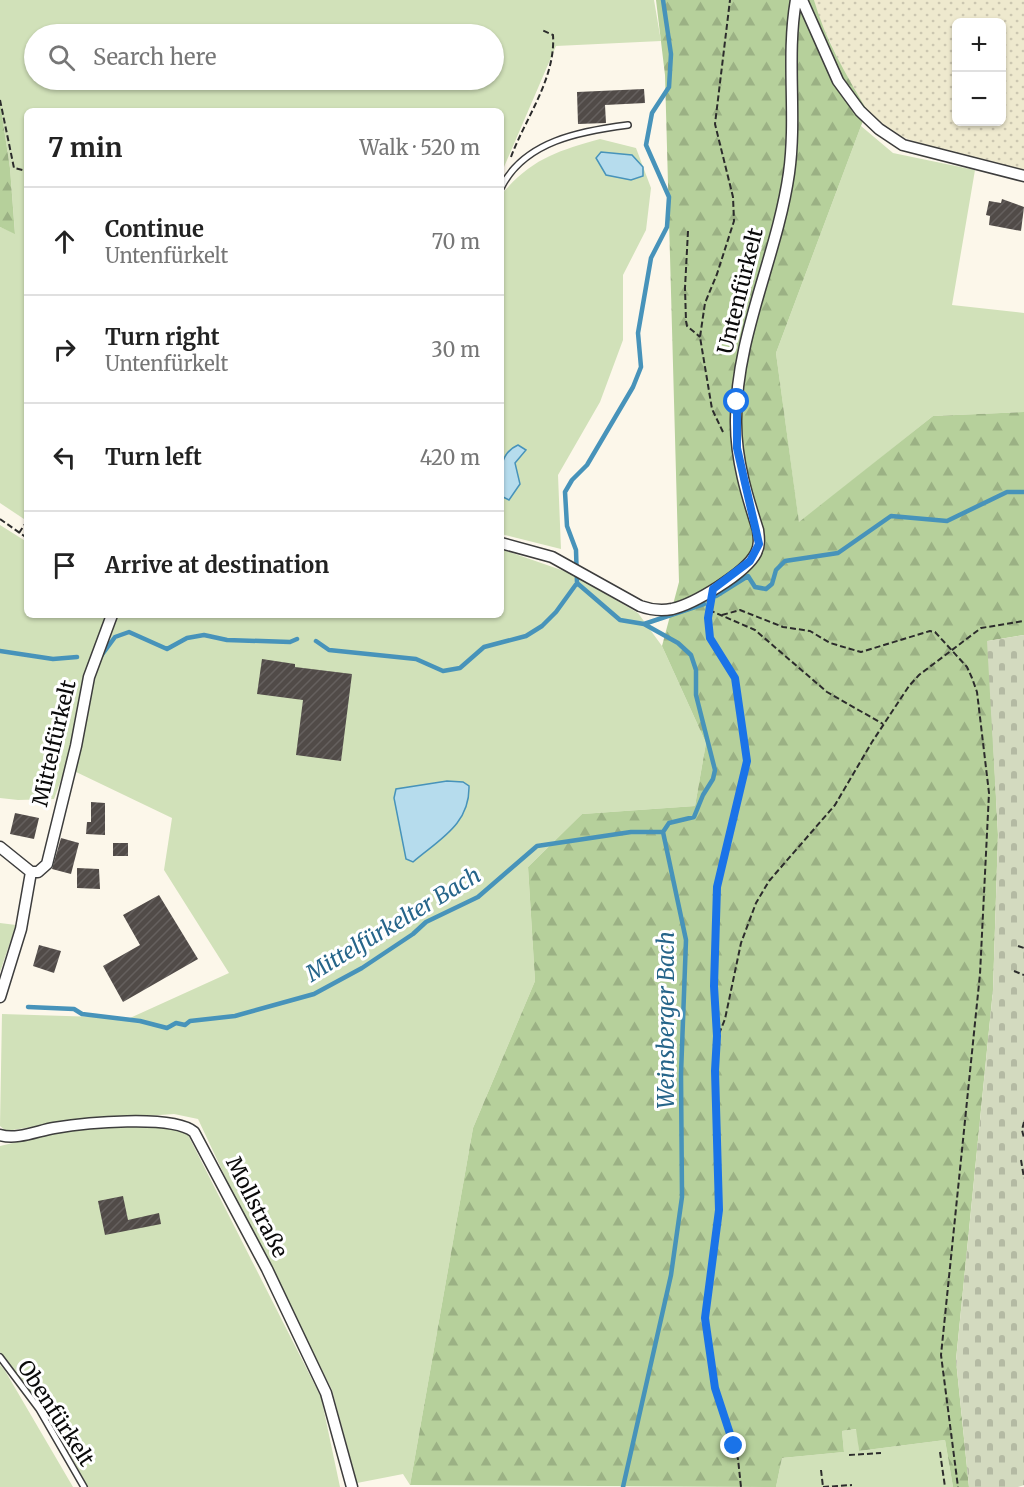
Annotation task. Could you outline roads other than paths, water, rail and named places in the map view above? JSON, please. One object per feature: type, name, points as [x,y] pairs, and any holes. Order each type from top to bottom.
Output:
[{"type":"street","name":"Untenfürkelt","points":[[504,544],[564,563],[640,606],[656,610],[682,606],[713,589],[750,561],[759,544],[737,448],[736,418],[742,365],[789,171],[793,108],[793,18],[796,0]]},
{"type":"street","points":[[802,0],[838,81],[860,111],[887,136],[903,145],[1024,176]]},
{"type":"street","name":"Mittelfürkelt","points":[[31,872],[43,869],[50,857],[59,806],[80,730],[89,677],[111,618]]},
{"type":"street","points":[[0,847],[31,872],[21,929],[0,997]]},
{"type":"street","name":"Mollstraße","points":[[0,1135],[17,1136],[75,1125],[159,1122],[180,1124],[194,1132],[267,1269],[321,1383],[332,1411],[352,1487]]},
{"type":"lane","points":[[504,182],[507,175],[531,156],[565,136],[584,130],[628,124]]},
{"type":"lane","name":"Obenfürkelt","points":[[0,1357],[33,1400],[84,1487]]},
{"type":"water","points":[[601,152],[632,155],[643,167],[643,176],[631,180],[606,175],[596,158]]},
{"type":"water","points":[[518,445],[526,450],[515,463],[520,484],[509,500],[504,498],[504,458],[511,449]]},
{"type":"water","points":[[447,781],[463,782],[469,786],[468,799],[459,821],[452,830],[413,862],[406,859],[394,798],[396,789]]},
{"type":"waterway","name":"Weinsberger Bach","points":[[623,1487],[671,1275],[682,1197],[681,1074],[686,940],[663,832],[669,823],[694,817],[713,779],[715,770],[696,695],[696,670],[691,655],[678,643],[644,624],[620,620],[577,583],[576,550],[567,526],[565,492],[572,480],[587,465],[633,387],[641,367],[638,333],[651,258],[667,227],[669,197],[646,145],[652,113],[669,87],[671,54],[663,0]]},
{"type":"waterway","points":[[716,596],[748,576],[755,587],[766,589],[772,584],[776,570],[785,561],[838,553],[891,516],[947,521],[1007,492],[1024,492]]},
{"type":"waterway","points":[[316,641],[329,650],[416,659],[443,671],[460,668],[484,647],[526,636],[542,626],[556,612],[577,583]]},
{"type":"waterway","points":[[644,624],[704,604]]},
{"type":"waterway","points":[[101,656],[115,637],[129,632],[167,649],[187,638],[204,635],[227,640],[290,642],[297,639]]},
{"type":"waterway","points":[[0,651],[53,659],[77,657]]},
{"type":"waterway","name":"Mittelfürkelter Bach","points":[[28,1007],[74,1009],[82,1014],[140,1021],[167,1028],[176,1023],[185,1025],[190,1021],[235,1016],[314,994],[362,968],[413,934],[426,922],[478,897],[537,846],[631,832],[663,832]]}]
